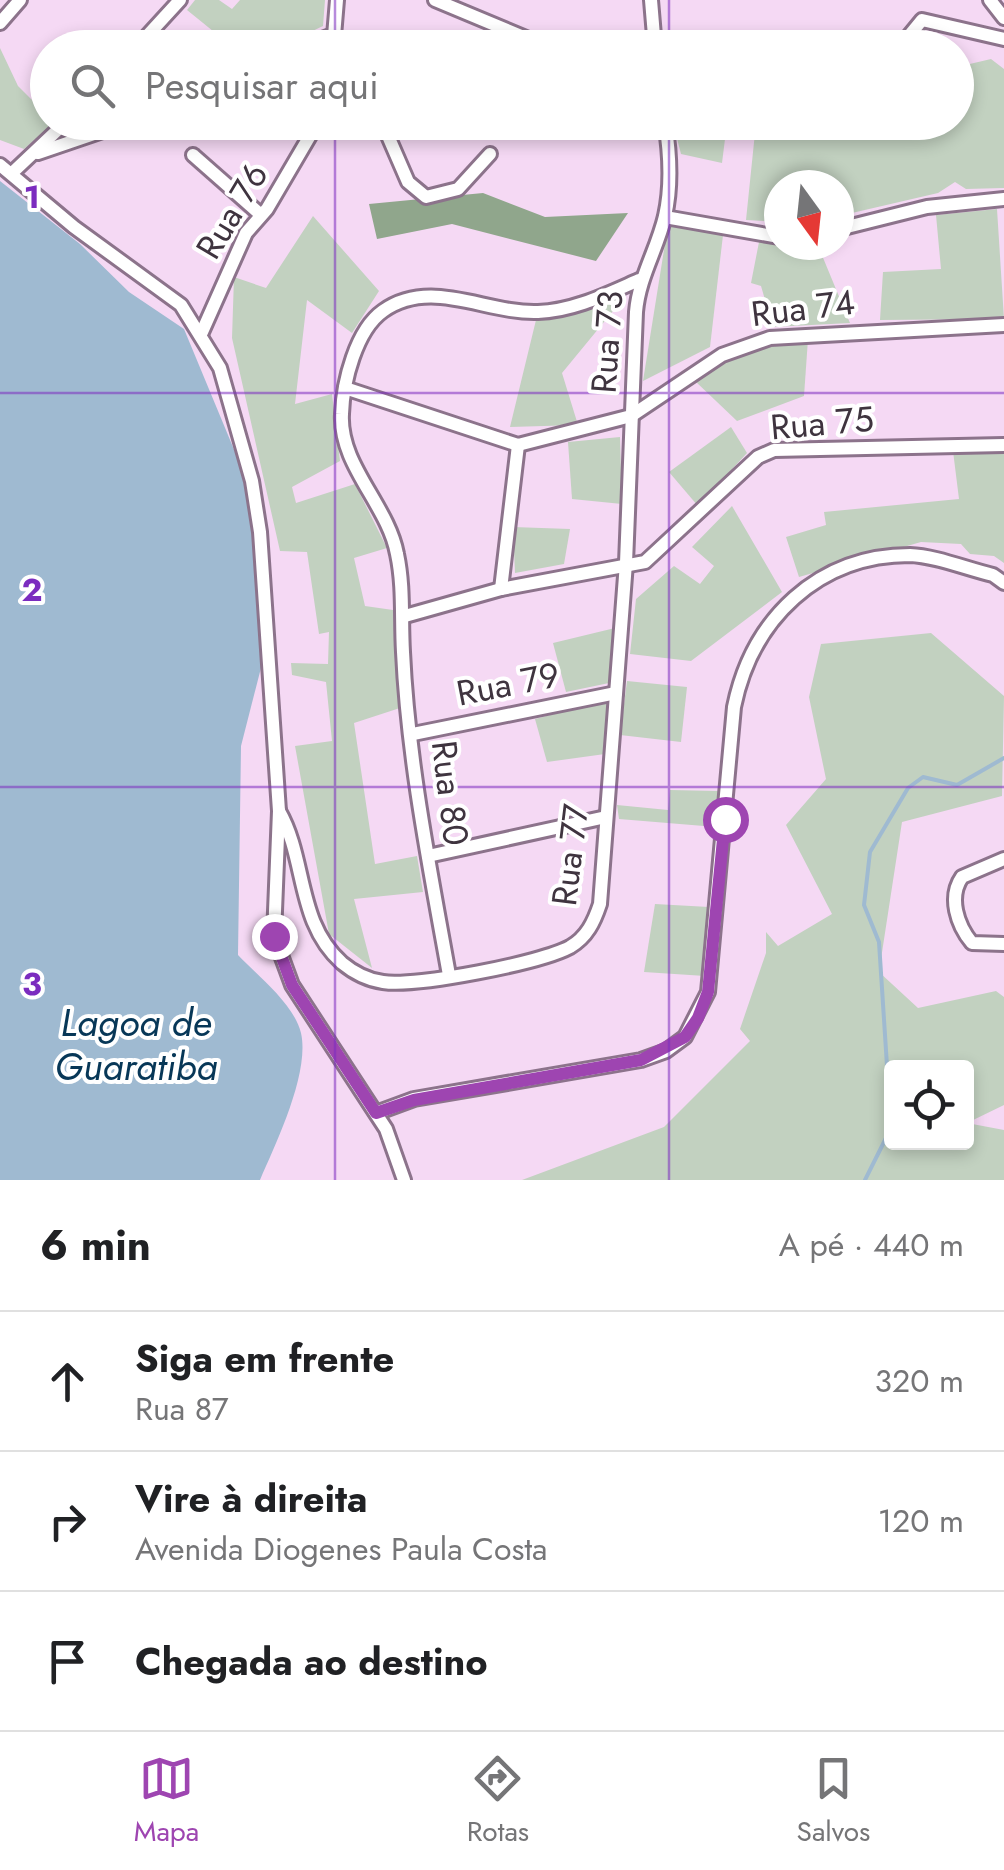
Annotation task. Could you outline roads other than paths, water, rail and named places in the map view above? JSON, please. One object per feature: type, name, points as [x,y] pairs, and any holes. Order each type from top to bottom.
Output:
[{"type":"street","points":[[0,23],[20,0]]},
{"type":"street","points":[[152,30],[180,0]]},
{"type":"street","points":[[334,30],[337,0]]},
{"type":"street","points":[[435,0],[507,30]]},
{"type":"street","points":[[651,0],[653,30]]},
{"type":"street","points":[[990,0],[1004,18]]},
{"type":"street","points":[[914,30],[922,20],[968,30]]},
{"type":"street","points":[[974,31],[1004,38]]},
{"type":"street","points":[[38,153],[50,140]]},
{"type":"street","points":[[76,140],[6,169],[74,227],[181,305],[202,332],[220,368],[254,494],[279,811],[274,936],[282,965],[376,1113],[404,1180]]},
{"type":"street","name":"Rua 76","points":[[202,332],[246,233],[307,140]]},
{"type":"street","points":[[390,140],[408,182],[426,197],[458,189],[490,154]]},
{"type":"street","name":"Rua 73","points":[[631,416],[639,280],[665,216],[670,177],[667,140]]},
{"type":"street","points":[[193,155],[261,215]]},
{"type":"street","points":[[854,226],[927,207],[1004,199]]},
{"type":"street","points":[[665,216],[764,234]]},
{"type":"street","name":"Rua 80","points":[[449,976],[428,856],[402,650],[405,616],[389,521],[344,438],[345,388],[369,325],[392,306],[424,296],[449,296],[509,312],[542,312],[568,308],[639,280]]},
{"type":"street","name":"Rua 74","points":[[518,444],[631,416],[722,355],[770,338],[1004,325]]},
{"type":"street","points":[[345,388],[518,444],[501,589]]},
{"type":"street","name":"Rua 77","points":[[279,811],[294,842],[310,916],[343,964],[361,976],[382,982],[449,976],[554,954],[586,935],[600,904],[626,563],[631,416]]},
{"type":"street","name":"Rua 75","points":[[626,563],[635,566],[660,552],[743,470],[774,450],[1004,444]]},
{"type":"street","points":[[376,1113],[414,1100],[641,1060],[685,1037],[698,1018],[712,968],[734,707],[752,651],[779,611],[814,580],[855,560],[914,555],[993,576],[1004,583]]},
{"type":"street","points":[[405,616],[501,589],[626,563]]},
{"type":"street","name":"Rua 79","points":[[412,734],[616,694]]},
{"type":"street","points":[[428,856],[606,817]]},
{"type":"street","points":[[1004,859],[962,877],[954,892],[967,939],[978,946],[1004,944]]},
{"type":"water","name":"Lagoa de Guaratiba","points":[[0,181],[80,244],[129,292],[184,329],[245,476],[256,549],[263,660],[241,746],[238,955],[291,1012],[301,1033],[302,1049],[290,1108],[260,1180],[0,1180]]},
{"type":"waterway","points":[[865,1180],[891,1128],[879,942],[864,905],[870,852],[908,788],[923,777],[957,785],[1004,758]]}]
